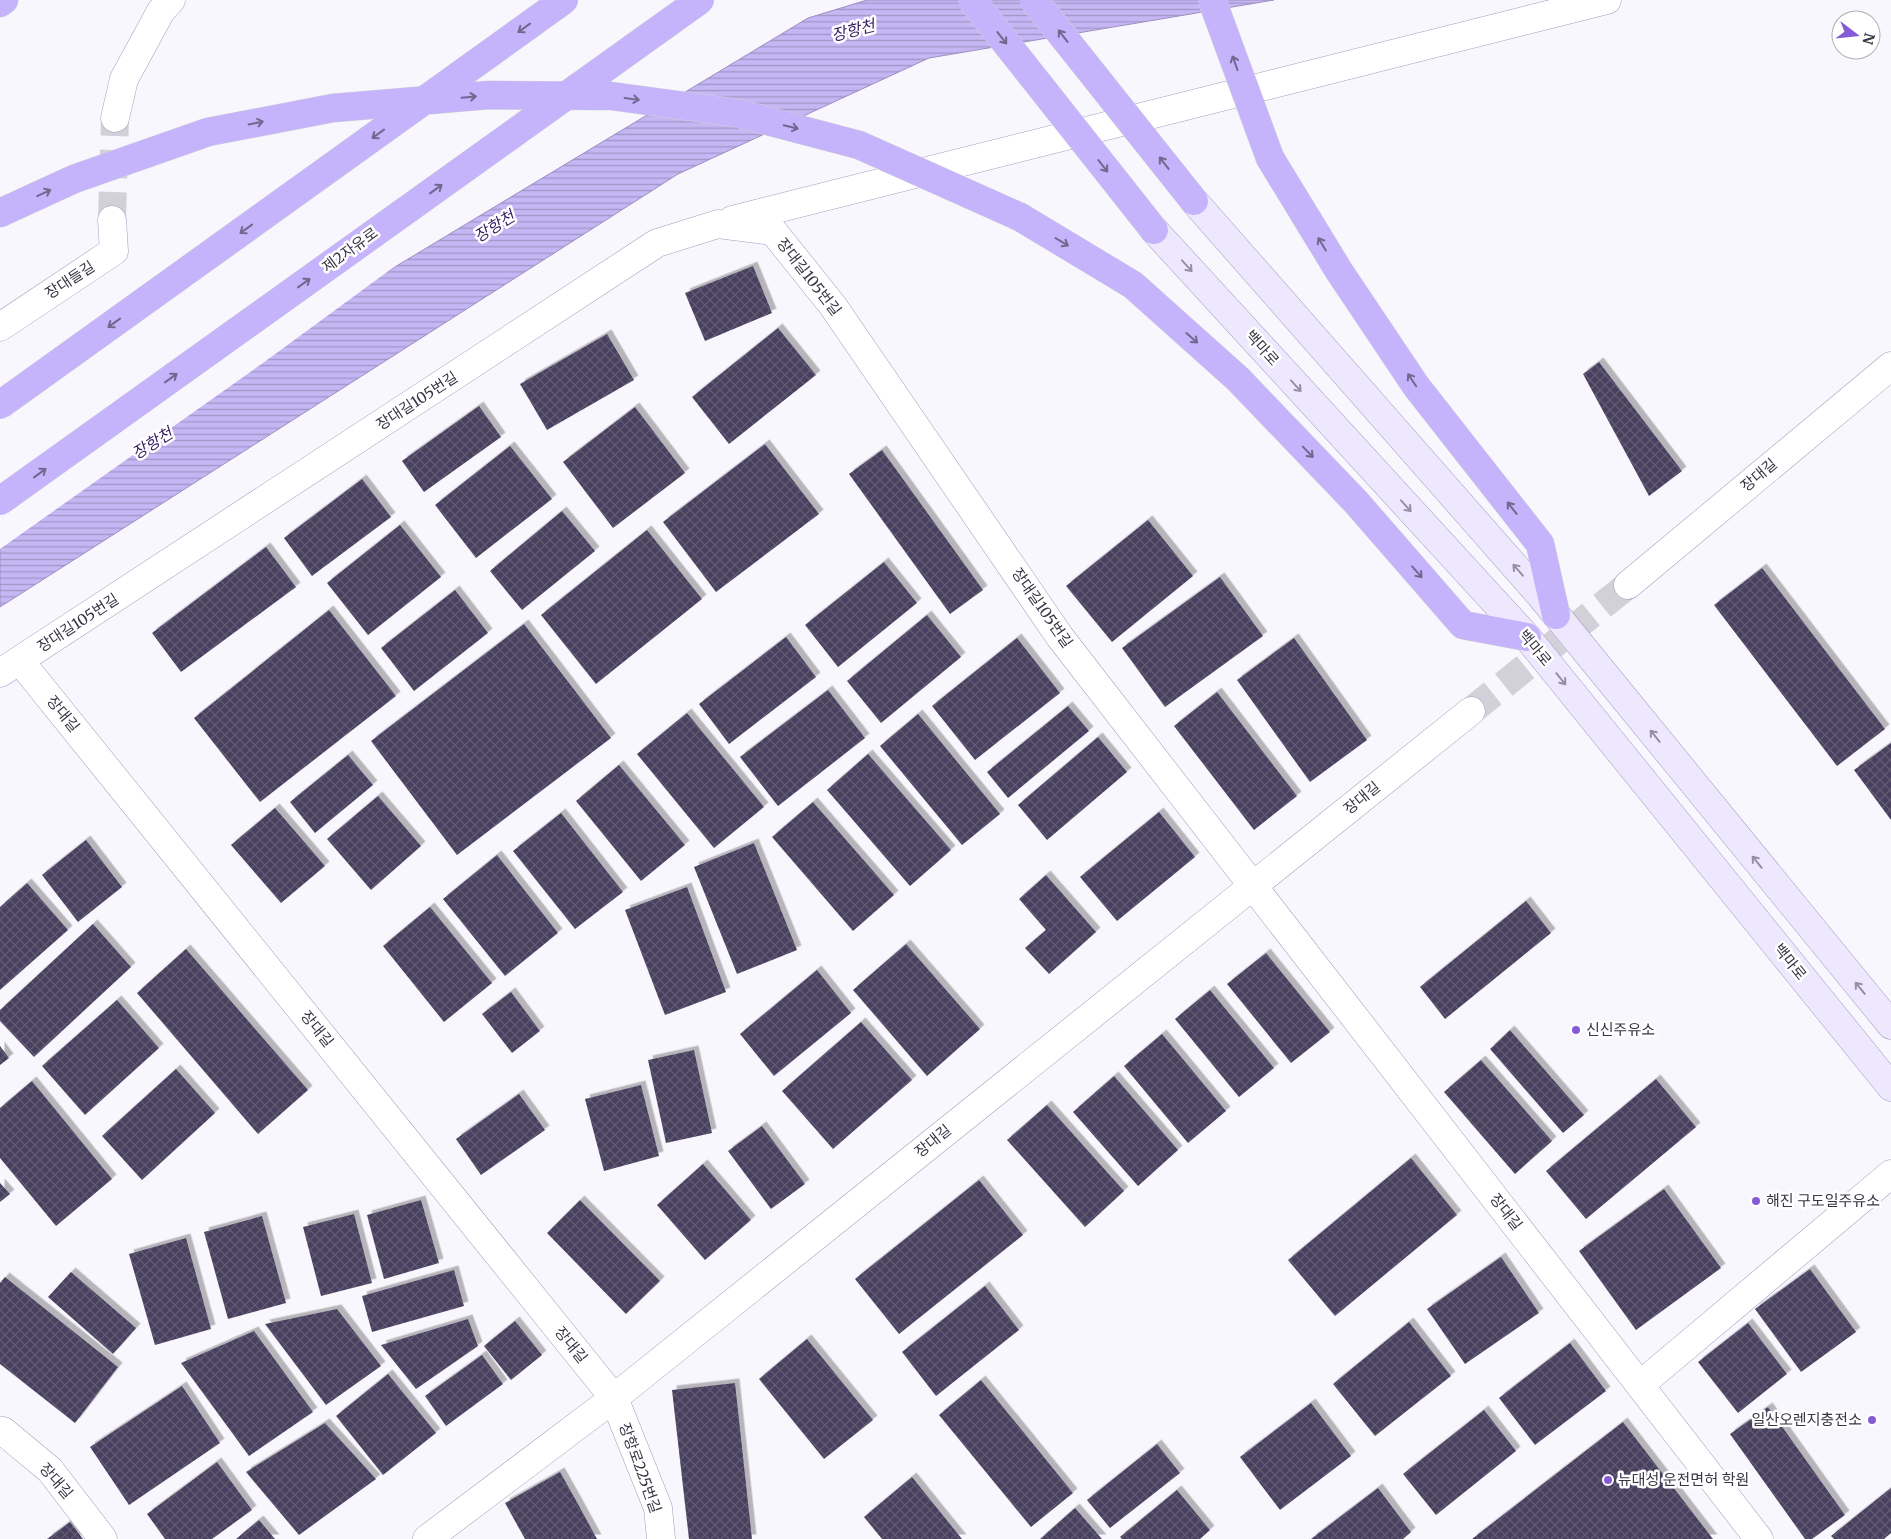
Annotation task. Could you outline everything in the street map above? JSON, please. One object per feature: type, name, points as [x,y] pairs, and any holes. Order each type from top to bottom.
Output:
[{"type":"highway","points":[[0,3],[4,0]]},
{"type":"highway","points":[[0,405],[564,0]]},
{"type":"highway","name":"제2자유로","points":[[0,501],[700,0]]},
{"type":"highway","points":[[972,0],[1154,230]]},
{"type":"highway","points":[[1034,0],[1194,201]]},
{"type":"highway","points":[[1212,0],[1270,158],[1339,271],[1416,386],[1540,544],[1556,615]]},
{"type":"highway","points":[[0,213],[74,179],[208,132],[334,108],[489,95],[611,96],[737,113],[859,144],[1020,217],[1133,285],[1238,380],[1356,502],[1463,624],[1527,637]]},
{"type":"main road","points":[[1194,201],[1534,587],[1891,1025]]},
{"type":"main road","name":"백마로","points":[[1154,230],[1527,637],[1891,1087]]},
{"type":"street","points":[[115,118],[124,79],[161,11],[171,0]]},
{"type":"street","points":[[718,224],[1607,0]]},
{"type":"street","name":"장대들길","points":[[0,327],[114,251],[112,220]]},
{"type":"street","name":"장대길105번길","points":[[10,667],[657,243],[718,224],[773,231],[833,306],[1060,637],[1253,885]]},
{"type":"street","name":"장대길","points":[[1628,584],[1891,366]]},
{"type":"street","name":"장대길","points":[[10,667],[614,1398]]},
{"type":"street","name":"장대길","points":[[427,1539],[614,1398],[1471,711]]},
{"type":"street","name":"장대길","points":[[1253,885],[1759,1539]]},
{"type":"street","points":[[1640,1385],[1891,1174]]},
{"type":"street","name":"장항로225번길","points":[[614,1398],[658,1508],[661,1539]]},
{"type":"street","name":"장대길","points":[[3,1431],[50,1470],[103,1539]]},
{"type":"water","name":"장항천","points":[[867,0],[1274,0],[929,58],[678,174],[0,607],[0,489],[272,341],[808,18]]},
{"type":"pier","points":[[413,253],[263,363],[0,549],[0,486],[271,339]]},
{"type":"building","points":[[753,266],[772,313],[705,341],[685,293]]},
{"type":"building","points":[[778,328],[816,375],[729,444],[692,397]]},
{"type":"building","points":[[607,334],[634,380],[547,430],[520,384]]},
{"type":"building","points":[[1599,362],[1682,471],[1649,496],[1583,374]]},
{"type":"building","points":[[479,406],[501,437],[424,492],[402,461]]},
{"type":"building","points":[[635,407],[685,473],[613,528],[563,462]]},
{"type":"building","points":[[765,444],[819,514],[716,592],[663,522]]},
{"type":"building","points":[[510,446],[552,499],[476,558],[435,505]]},
{"type":"building","points":[[882,450],[983,590],[950,614],[849,474]]},
{"type":"building","points":[[362,479],[391,517],[312,576],[284,538]]},
{"type":"building","points":[[562,511],[595,551],[522,610],[490,571]]},
{"type":"building","points":[[1148,520],[1193,576],[1112,642],[1066,586]]},
{"type":"building","points":[[400,525],[441,577],[368,635],[327,583]]},
{"type":"building","points":[[647,530],[702,599],[596,684],[541,615]]},
{"type":"building","points":[[266,547],[296,587],[181,672],[152,633]]},
{"type":"building","points":[[884,562],[917,603],[838,667],[805,625]]},
{"type":"building","points":[[1762,568],[1885,729],[1837,766],[1714,605]]},
{"type":"building","points":[[1220,577],[1263,636],[1165,707],[1122,648]]},
{"type":"building","points":[[455,590],[488,633],[414,691],[381,648]]},
{"type":"building","points":[[329,610],[396,696],[260,802],[194,718]]},
{"type":"building","points":[[927,615],[961,657],[881,723],[847,681]]},
{"type":"building","points":[[524,624],[611,738],[457,855],[371,741]]},
{"type":"building","points":[[786,637],[816,677],[729,744],[699,704]]},
{"type":"building","points":[[1017,638],[1060,693],[975,760],[932,706]]},
{"type":"building","points":[[1294,638],[1367,740],[1310,782],[1237,680]]},
{"type":"building","points":[[828,690],[865,738],[778,806],[740,757]]},
{"type":"building","points":[[1217,692],[1297,796],[1254,830],[1174,726]]},
{"type":"building","points":[[1068,706],[1089,731],[1008,798],[987,772]]},
{"type":"building","points":[[687,713],[764,807],[714,848],[637,754]]},
{"type":"building","points":[[918,714],[1000,814],[962,845],[880,746]]},
{"type":"building","points":[[1098,737],[1127,772],[1047,840],[1018,805]]},
{"type":"building","points":[[1891,743],[1891,820],[1854,770]]},
{"type":"building","points":[[868,754],[951,850],[910,886],[827,790]]},
{"type":"building","points":[[348,755],[373,785],[315,833],[290,802]]},
{"type":"building","points":[[619,765],[685,845],[641,881],[576,801]]},
{"type":"building","points":[[378,796],[421,846],[371,890],[327,839]]},
{"type":"building","points":[[813,802],[894,895],[853,931],[772,837]]},
{"type":"building","points":[[275,808],[325,866],[281,903],[231,845]]},
{"type":"building","points":[[1159,812],[1195,857],[1117,921],[1080,877]]},
{"type":"building","points":[[561,813],[623,892],[575,929],[513,851]]},
{"type":"building","points":[[86,840],[122,887],[78,922],[42,875]]},
{"type":"building","points":[[754,843],[797,950],[737,974],[694,867]]},
{"type":"building","points":[[497,855],[558,933],[505,976],[443,899]]},
{"type":"building","points":[[1046,875],[1096,932],[1049,974],[1025,948],[1046,930],[1019,899]]},
{"type":"building","points":[[27,883],[68,930],[0,990],[0,907]]},
{"type":"building","points":[[687,887],[726,992],[665,1015],[625,910]]},
{"type":"building","points":[[1526,901],[1551,933],[1445,1019],[1420,987]]},
{"type":"building","points":[[430,907],[492,983],[444,1022],[383,946]]},
{"type":"building","points":[[93,924],[131,967],[34,1057],[0,1021],[0,1010]]},
{"type":"building","points":[[906,944],[980,1029],[927,1076],[853,990]]},
{"type":"building","points":[[186,949],[308,1090],[258,1134],[137,993]]},
{"type":"building","points":[[1266,953],[1330,1032],[1291,1063],[1227,984]]},
{"type":"building","points":[[817,970],[851,1013],[774,1076],[740,1034]]},
{"type":"building","points":[[1210,990],[1274,1068],[1239,1097],[1175,1019]]},
{"type":"building","points":[[511,992],[540,1031],[512,1053],[482,1014]]},
{"type":"building","points":[[117,1000],[159,1048],[85,1115],[42,1066]]},
{"type":"building","points":[[861,1022],[912,1080],[833,1149],[782,1091]]},
{"type":"building","points":[[1510,1030],[1584,1115],[1563,1133],[1490,1049]]},
{"type":"building","points":[[1162,1034],[1226,1111],[1188,1143],[1124,1066]]},
{"type":"building","points":[[0,1046],[9,1058],[0,1065]]},
{"type":"building","points":[[694,1050],[712,1133],[666,1143],[648,1060]]},
{"type":"building","points":[[1481,1060],[1552,1141],[1515,1174],[1444,1092]]},
{"type":"building","points":[[176,1069],[215,1113],[142,1180],[102,1136]]},
{"type":"building","points":[[1114,1076],[1178,1150],[1138,1186],[1073,1112]]},
{"type":"building","points":[[1656,1079],[1696,1127],[1586,1219],[1546,1171]]},
{"type":"building","points":[[32,1081],[112,1179],[56,1226],[0,1158],[0,1108]]},
{"type":"building","points":[[641,1085],[659,1156],[604,1171],[585,1099]]},
{"type":"building","points":[[519,1094],[545,1130],[481,1175],[456,1139]]},
{"type":"building","points":[[1047,1105],[1124,1191],[1085,1227],[1007,1140]]},
{"type":"building","points":[[762,1126],[805,1184],[771,1209],[728,1151]]},
{"type":"building","points":[[1411,1158],[1457,1215],[1335,1316],[1288,1260]]},
{"type":"building","points":[[703,1164],[751,1220],[705,1260],[657,1205]]},
{"type":"building","points":[[979,1180],[1023,1235],[899,1334],[855,1279]]},
{"type":"building","points":[[0,1183],[10,1194],[0,1202]]},
{"type":"building","points":[[1664,1189],[1721,1268],[1636,1330],[1579,1251]]},
{"type":"building","points":[[421,1200],[439,1263],[384,1279],[367,1215]]},
{"type":"building","points":[[580,1200],[660,1281],[626,1314],[547,1233]]},
{"type":"building","points":[[354,1214],[372,1283],[321,1296],[303,1227]]},
{"type":"building","points":[[262,1216],[286,1303],[228,1319],[204,1232]]},
{"type":"building","points":[[186,1238],[211,1329],[155,1345],[129,1254]]},
{"type":"building","points":[[1501,1257],[1539,1313],[1465,1364],[1427,1309]]},
{"type":"building","points":[[1810,1269],[1856,1332],[1801,1372],[1755,1309]]},
{"type":"building","points":[[454,1270],[464,1306],[372,1332],[362,1296]]},
{"type":"building","points":[[71,1272],[136,1328],[113,1354],[48,1297]]},
{"type":"building","points":[[5,1277],[118,1367],[75,1423],[0,1364],[0,1283]]},
{"type":"building","points":[[985,1286],[1019,1330],[936,1396],[902,1352]]},
{"type":"building","points":[[337,1309],[381,1366],[326,1405],[265,1324]]},
{"type":"building","points":[[468,1319],[478,1346],[416,1389],[381,1345]]},
{"type":"building","points":[[515,1321],[542,1355],[511,1380],[484,1346]]},
{"type":"building","points":[[1409,1322],[1451,1376],[1375,1436],[1333,1384]]},
{"type":"building","points":[[1748,1323],[1787,1374],[1738,1413],[1698,1362]]},
{"type":"building","points":[[254,1331],[313,1412],[249,1456],[181,1363]]},
{"type":"building","points":[[807,1339],[873,1420],[824,1459],[759,1379]]},
{"type":"building","points":[[1570,1343],[1606,1391],[1535,1445],[1499,1398]]},
{"type":"building","points":[[482,1355],[503,1384],[446,1426],[425,1396]]},
{"type":"building","points":[[388,1374],[436,1433],[383,1475],[336,1416]]},
{"type":"building","points":[[981,1380],[1073,1493],[1031,1527],[939,1415]]},
{"type":"building","points":[[735,1383],[752,1539],[689,1539],[672,1390]]},
{"type":"building","points":[[182,1386],[220,1443],[129,1505],[90,1447]]},
{"type":"building","points":[[1311,1403],[1351,1456],[1280,1510],[1240,1457]]},
{"type":"building","points":[[1768,1407],[1845,1515],[1812,1539],[1805,1539],[1730,1434]]},
{"type":"building","points":[[1484,1410],[1516,1451],[1436,1515],[1403,1474]]},
{"type":"building","name":"뉴대성 운전면허 학원","points":[[1623,1422],[1713,1539],[1472,1539]]},
{"type":"building","points":[[325,1423],[376,1479],[299,1535],[246,1472]]},
{"type":"building","points":[[1157,1444],[1180,1473],[1110,1528],[1087,1500]]},
{"type":"building","points":[[217,1462],[252,1510],[212,1539],[165,1539],[147,1514]]},
{"type":"building","points":[[560,1472],[597,1539],[525,1539],[505,1503]]},
{"type":"building","points":[[912,1477],[962,1539],[882,1539],[864,1517]]},
{"type":"building","points":[[1378,1488],[1411,1532],[1403,1539],[1311,1539]]},
{"type":"building","points":[[1891,1488],[1891,1533],[1884,1539],[1834,1539],[1831,1536]]},
{"type":"building","points":[[1177,1490],[1210,1530],[1200,1539],[1122,1539],[1120,1537]]},
{"type":"building","points":[[1075,1508],[1102,1539],[1040,1539]]},
{"type":"building","points":[[259,1520],[275,1539],[236,1539]]},
{"type":"building","points":[[70,1522],[83,1539],[47,1539]]},
{"type":"tunnel","points":[[112,220],[115,118]]},
{"type":"tunnel","points":[[1471,711],[1628,585]]},
{"type":"place","name":"신신주유소","points":[[1576,1030]]},
{"type":"place","name":"해진 구도일주유소","points":[[1756,1201]]},
{"type":"place","name":"일산오렌지충전소","points":[[1872,1420]]},
{"type":"place","name":"뉴대성 운전면허 학원","points":[[1608,1480]]}]
